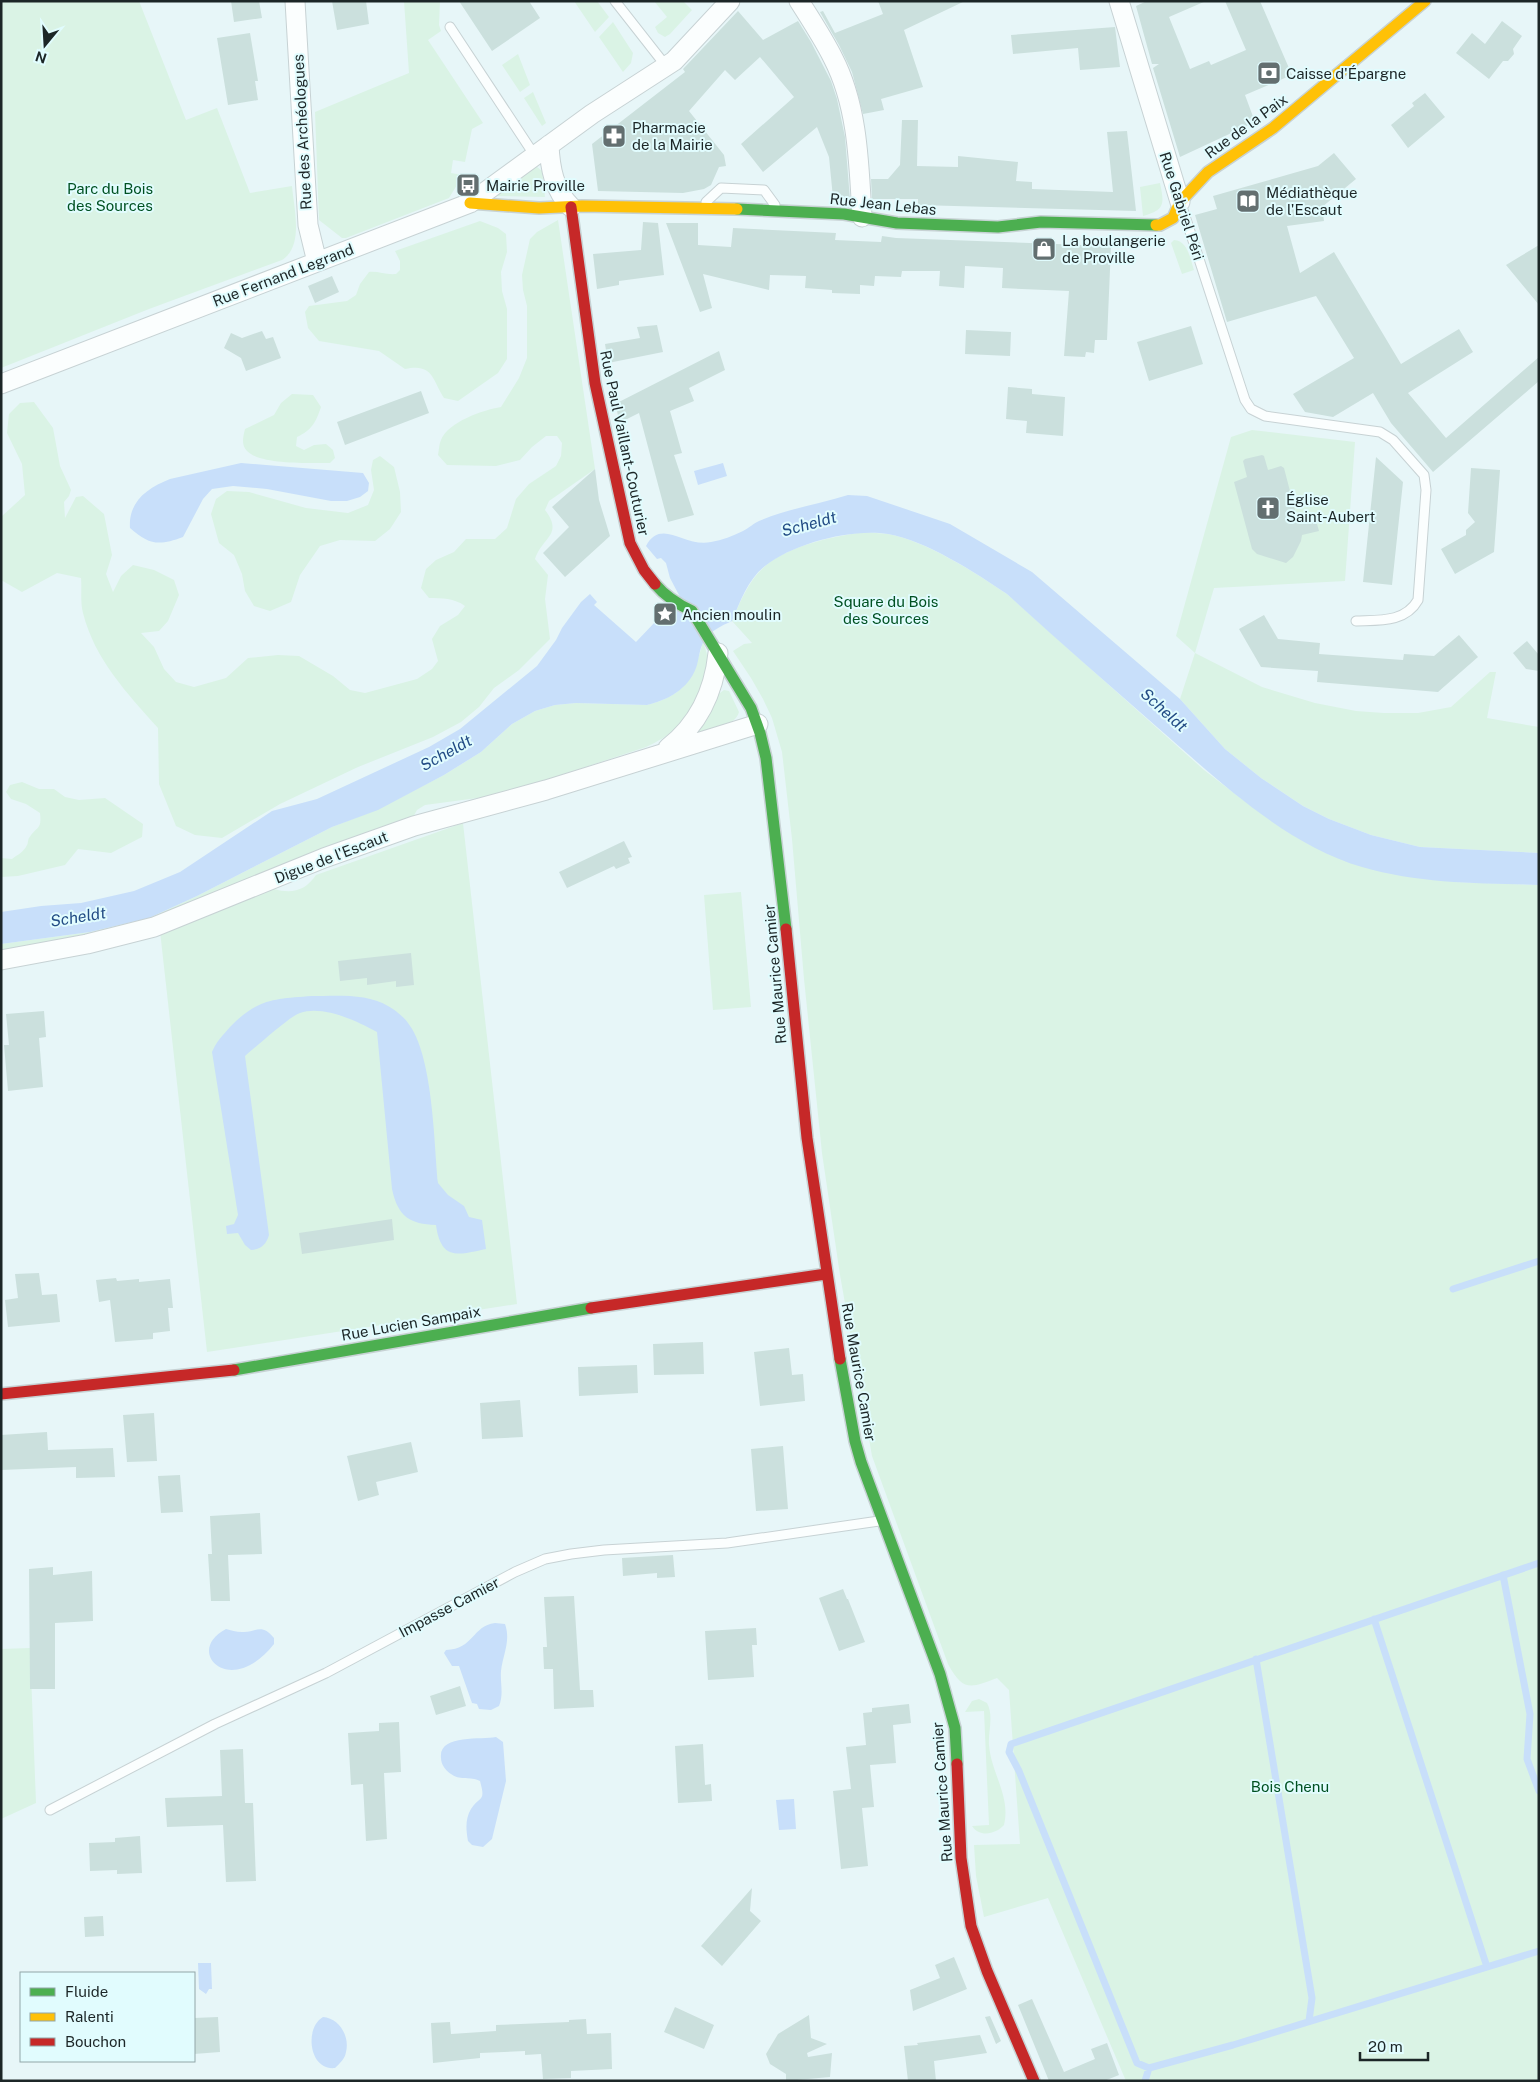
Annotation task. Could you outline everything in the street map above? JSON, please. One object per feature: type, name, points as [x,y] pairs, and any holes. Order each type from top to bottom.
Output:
[{"type":"street","name":"Rue des Archéologues","points":[[295,1],[308,225],[317,262]]},
{"type":"street","points":[[470,203],[598,110],[666,66],[687,49],[730,1]]},
{"type":"street","points":[[800,1],[834,59],[849,101],[858,153],[862,217]]},
{"type":"street","name":"Rue Gabriel Péri","points":[[1119,1],[1180,202]]},
{"type":"street","name":"Rue de la Paix","points":[[1180,202],[1208,172],[1273,128],[1425,1]]},
{"type":"street","points":[[542,150],[558,192],[571,206]]},
{"type":"street","name":"Rue Jean Lebas","points":[[571,206],[778,210],[862,217],[897,223],[998,227],[1041,222],[1160,225],[1173,218],[1180,202]]},
{"type":"street","name":"Rue Fernand Legrand","points":[[1,384],[470,203],[493,206],[571,206]]},
{"type":"street","name":"Rue Paul Vaillant-Couturier","points":[[571,206],[595,383],[630,543],[639,562],[658,588],[676,604],[692,611],[714,646]]},
{"type":"street","name":"Rue Maurice Camier","points":[[714,646],[758,724],[766,748],[777,838],[808,1154],[853,1432],[865,1474],[937,1667],[955,1728],[961,1858],[971,1926],[987,1971],[1034,2081]]},
{"type":"street","name":"Digue de l'Escaut","points":[[661,753],[685,734],[702,709],[714,680],[714,646]]},
{"type":"street","name":"Digue de l'Escaut","points":[[1,960],[87,944],[154,927],[324,858],[414,826],[546,790],[758,724]]},
{"type":"street","name":"Rue Lucien Sampaix","points":[[1,1394],[222,1372],[544,1315],[826,1274]]},
{"type":"lane","points":[[615,1],[666,66]]},
{"type":"lane","points":[[450,27],[542,150]]},
{"type":"lane","points":[[700,208],[721,188],[764,190],[778,210]]},
{"type":"lane","name":"Rue Gabriel Péri","points":[[1180,202],[1245,400],[1251,409],[1273,418],[1380,432],[1393,440],[1424,475],[1426,490],[1418,600],[1409,612],[1393,619],[1356,621]]},
{"type":"lane","name":"Impasse Camier","points":[[50,1810],[215,1724],[326,1673],[515,1572],[545,1559],[604,1550],[736,1542],[882,1521]]},
{"type":"green space","name":"Parc du Bois des Sources","points":[[1,1],[139,1],[186,120],[217,108],[250,193],[292,186],[296,226],[293,246],[289,254],[282,260],[149,309],[1,368]]},
{"type":"green space","points":[[404,1],[440,1],[439,25],[441,31],[428,40],[483,123],[472,129],[465,162],[453,160],[451,173],[463,175],[449,198],[342,238],[319,220],[315,112],[409,73]]},
{"type":"green space","points":[[574,1],[597,1],[609,17],[595,32]]},
{"type":"green space","points":[[654,1],[683,1],[692,10],[665,37],[658,33],[655,27],[667,17]]},
{"type":"green space","points":[[613,22],[633,53],[631,63],[623,72],[599,37]]},
{"type":"green space","points":[[518,54],[530,85],[520,92],[502,65]]},
{"type":"green space","points":[[533,92],[546,123],[542,126],[524,98]]},
{"type":"green space","points":[[536,166],[542,171],[545,197],[494,196]]},
{"type":"green space","points":[[1160,183],[1162,205],[1156,211],[1143,216],[1140,187]]},
{"type":"green space","points":[[558,220],[595,469],[549,501],[545,510],[550,518],[552,531],[535,559],[548,575],[545,599],[550,639],[519,670],[494,688],[479,707],[461,722],[433,737],[358,767],[280,804],[222,838],[195,835],[176,826],[159,784],[158,728],[113,675],[95,646],[82,609],[81,578],[57,573],[22,592],[1,580],[1,517],[25,495],[22,464],[7,433],[9,414],[20,403],[34,402],[53,428],[60,466],[71,490],[64,502],[65,518],[76,497],[83,496],[104,514],[112,555],[106,574],[113,592],[121,576],[133,565],[154,570],[174,580],[179,595],[168,621],[159,631],[141,633],[154,647],[164,669],[176,682],[194,687],[226,678],[248,658],[278,655],[299,656],[333,676],[350,690],[365,693],[417,679],[432,669],[438,661],[432,639],[440,626],[458,615],[465,606],[443,598],[429,598],[421,588],[426,569],[436,560],[454,552],[466,539],[495,539],[507,528],[516,499],[529,484],[556,466],[561,456],[562,443],[557,436],[546,436],[520,460],[496,466],[447,465],[438,455],[441,440],[451,428],[458,422],[476,414],[501,407],[519,378],[527,358],[527,306],[522,275],[530,239],[537,232]]},
{"type":"green space","points":[[480,221],[498,228],[506,234],[507,252],[501,272],[502,291],[507,309],[507,359],[498,373],[458,401],[444,398],[434,379],[421,368],[405,369],[379,351],[319,341],[308,328],[305,312],[309,306],[347,301],[356,295],[360,284],[369,272],[396,274],[400,270],[400,261],[395,251]]},
{"type":"green space","points":[[1174,240],[1179,241],[1185,247],[1190,255],[1194,270],[1182,274],[1171,243]]},
{"type":"green space","points":[[292,394],[313,395],[321,407],[313,425],[297,437],[296,446],[304,450],[314,445],[326,444],[333,450],[335,458],[330,463],[274,461],[254,456],[245,449],[243,441],[245,429],[274,415],[281,403]]},
{"type":"green space","points":[[1252,430],[1355,442],[1345,581],[1214,588],[1195,653],[1176,636],[1231,437]]},
{"type":"green space","points":[[380,456],[394,467],[400,492],[401,512],[390,529],[375,541],[340,540],[320,546],[300,575],[291,602],[270,611],[254,606],[245,591],[242,574],[234,555],[219,543],[211,514],[216,499],[227,491],[249,492],[306,508],[348,513],[368,505],[374,490],[371,470],[373,460]]},
{"type":"green space","points":[[865,532],[888,534],[917,543],[965,567],[1007,594],[1204,770],[1243,800],[1454,882],[1539,885],[1539,2081],[1126,2081],[1048,1898],[984,1917],[976,1876],[974,1845],[1020,1844],[1009,1690],[997,1678],[980,1684],[968,1685],[958,1679],[953,1673],[948,1664],[872,1456],[840,1275],[822,1153],[782,752],[772,718],[763,699],[733,651],[744,644],[752,643],[732,621],[749,586],[763,568],[784,554],[811,543]]},
{"type":"green space","points":[[703,642],[708,658],[708,669],[697,700],[678,727],[646,747],[543,781],[485,797],[425,805],[417,810],[412,819],[165,918],[1,955],[1,944],[90,932],[149,918],[197,896],[332,827],[378,809],[444,775],[481,752],[512,724],[535,711],[555,705],[576,703],[647,705],[660,701],[671,696],[686,683],[696,666]]},
{"type":"green space","points":[[1195,653],[1262,687],[1315,703],[1356,711],[1384,713],[1418,713],[1451,707],[1490,672],[1496,672],[1487,718],[1539,727],[1539,853],[1420,847],[1371,835],[1329,819],[1303,806],[1261,778],[1225,749],[1180,699]]},
{"type":"green space","points":[[724,690],[729,691],[739,712],[737,717],[721,727],[697,734],[717,695]]},
{"type":"green space","points":[[22,782],[39,789],[54,789],[65,797],[79,800],[105,798],[143,824],[142,837],[111,853],[78,849],[65,865],[18,876],[1,877],[1,858],[12,859],[22,851],[40,822],[40,813],[26,804],[11,799],[6,792],[10,785]]},
{"type":"green space","points":[[463,823],[517,1304],[207,1352],[160,931],[274,889],[298,890],[307,885],[316,875]]},
{"type":"green space","points":[[741,892],[751,1007],[713,1010],[704,895]]},
{"type":"green space","points":[[30,1648],[36,1803],[1,1819],[1,1649]]},
{"type":"green space","points":[[979,1699],[987,1703],[989,1708],[989,1745],[1005,1804],[1004,1825],[997,1831],[988,1833],[979,1832],[972,1826],[989,1825],[984,1711],[965,1712],[972,1701]]},
{"type":"water","points":[[241,463],[363,473],[369,483],[368,491],[360,497],[347,501],[331,501],[267,489],[233,486],[212,489],[203,499],[183,537],[161,543],[149,541],[130,528],[130,519],[136,503],[154,487],[170,479]]},
{"type":"water","points":[[723,463],[727,476],[698,485],[694,471]]},
{"type":"water","name":"Scheldt","points":[[848,495],[867,496],[950,524],[1032,572],[1180,699],[1225,749],[1261,778],[1303,806],[1329,819],[1371,835],[1420,847],[1539,853],[1539,885],[1428,880],[1384,873],[1333,857],[1279,826],[1203,768],[1007,594],[950,558],[918,543],[888,534],[858,533],[824,539],[791,550],[759,571],[749,584],[732,621],[706,637],[701,647],[696,668],[688,682],[670,697],[647,705],[576,703],[555,705],[535,711],[512,724],[481,752],[444,775],[378,810],[332,827],[197,896],[149,918],[90,932],[1,944],[1,912],[81,903],[134,891],[180,872],[272,811],[317,799],[429,747],[460,729],[537,666],[581,602],[590,594],[597,602],[594,605],[636,642],[656,621],[659,625],[662,623],[680,597],[670,578],[666,563],[661,558],[657,559],[646,546],[652,538],[659,534],[674,535],[701,543],[711,542],[739,533],[757,522],[770,517]]},
{"type":"water","points":[[312,996],[351,996],[371,999],[390,1007],[408,1023],[423,1056],[427,1077],[431,1099],[438,1183],[448,1195],[464,1206],[469,1217],[482,1220],[486,1249],[459,1254],[452,1253],[442,1245],[438,1237],[436,1225],[412,1221],[402,1212],[392,1189],[377,1032],[340,1015],[319,1011],[309,1011],[295,1015],[245,1056],[269,1235],[263,1246],[251,1250],[245,1245],[238,1233],[227,1234],[226,1226],[234,1224],[238,1215],[212,1052],[230,1027],[249,1010],[277,999]]},
{"type":"water","points":[[495,1623],[505,1624],[507,1630],[506,1648],[501,1671],[502,1693],[499,1706],[491,1710],[479,1709],[477,1704],[472,1703],[459,1666],[452,1666],[444,1653],[446,1650],[462,1646],[482,1628]]},
{"type":"water","points":[[226,1629],[247,1632],[262,1629],[274,1638],[274,1644],[258,1660],[242,1668],[228,1670],[217,1666],[211,1658],[209,1649],[214,1638]]},
{"type":"water","points":[[496,1737],[503,1742],[506,1781],[492,1839],[483,1847],[472,1845],[468,1841],[466,1829],[469,1813],[482,1796],[480,1781],[454,1776],[444,1767],[441,1758],[442,1750],[446,1745],[453,1742]]},
{"type":"water","points":[[794,1799],[796,1829],[779,1830],[776,1800]]},
{"type":"water","points":[[198,1963],[211,1963],[212,1989],[209,1989],[206,1994],[199,1989]]},
{"type":"water","points":[[323,2017],[329,2018],[338,2024],[345,2034],[347,2046],[345,2057],[335,2068],[326,2067],[319,2063],[312,2048],[313,2030],[317,2022]]},
{"type":"building","points":[[231,1],[259,1],[262,18],[234,22]]},
{"type":"building","points":[[332,1],[366,1],[369,24],[337,30]]},
{"type":"building","points":[[459,1],[529,1],[540,18],[492,51]]},
{"type":"building","points":[[878,1],[965,1],[904,30],[923,87],[881,99],[884,110],[863,114],[852,72],[820,12],[823,11],[835,33],[883,14]]},
{"type":"building","points":[[1147,1],[1206,1],[1169,17],[1190,69],[1209,61],[1211,65],[1246,50],[1225,1],[1260,1],[1292,75],[1245,95],[1255,122],[1180,157],[1153,68],[1159,64],[1152,64],[1136,6]]},
{"type":"building","points":[[738,11],[763,40],[798,21],[811,42],[831,81],[837,99],[845,137],[850,200],[833,198],[829,157],[817,127],[763,172],[741,144],[794,97],[760,57],[735,80],[725,70],[689,111],[724,155],[726,166],[719,167],[711,185],[704,189],[683,193],[598,191],[592,144],[685,72],[683,69]]},
{"type":"building","points":[[1502,21],[1522,36],[1513,49],[1514,54],[1508,61],[1503,61],[1489,79],[1456,53],[1472,33],[1485,44]]},
{"type":"building","points":[[1115,27],[1120,67],[1080,70],[1078,48],[1013,54],[1011,35]]},
{"type":"building","points":[[250,33],[258,81],[255,81],[258,100],[228,105],[217,38]]},
{"type":"building","points":[[1425,93],[1445,117],[1408,148],[1391,125],[1414,106],[1412,103]]},
{"type":"building","points":[[902,120],[918,120],[917,166],[958,167],[958,156],[1018,162],[1016,181],[1032,182],[1032,189],[1113,192],[1107,132],[1127,131],[1136,211],[918,205],[918,199],[872,199],[871,179],[888,179],[900,165]]},
{"type":"building","points":[[1334,153],[1356,179],[1322,207],[1324,221],[1287,226],[1300,273],[1334,252],[1401,364],[1459,329],[1473,352],[1408,393],[1446,438],[1539,357],[1539,381],[1433,472],[1391,423],[1373,393],[1333,417],[1305,412],[1293,394],[1354,358],[1316,296],[1227,322],[1195,215],[1217,209],[1213,196],[1318,166]]},
{"type":"building","points":[[643,222],[658,223],[664,275],[619,281],[619,285],[597,289],[593,254],[641,250]]},
{"type":"building","points":[[666,223],[698,223],[698,245],[731,247],[733,228],[836,233],[835,240],[881,242],[882,236],[1111,246],[1107,340],[1095,340],[1094,353],[1086,352],[1085,357],[1064,356],[1069,291],[1002,288],[1003,268],[965,266],[964,288],[939,286],[940,271],[902,271],[901,277],[875,276],[874,286],[860,285],[860,294],[832,293],[832,290],[805,288],[806,276],[770,275],[769,290],[703,274],[712,308],[700,312]]},
{"type":"building","points":[[1539,245],[1539,305],[1506,265]]},
{"type":"building","points":[[332,276],[339,292],[315,303],[308,286]]},
{"type":"building","points":[[657,325],[663,352],[608,363],[605,344],[640,338],[637,327]]},
{"type":"building","points":[[1191,326],[1203,364],[1149,381],[1137,342]]},
{"type":"building","points":[[966,330],[1011,332],[1010,356],[965,354]]},
{"type":"building","points":[[262,331],[266,339],[273,337],[281,358],[246,371],[241,358],[224,348],[231,333],[242,338]]},
{"type":"building","points":[[719,351],[725,370],[689,388],[694,401],[670,411],[682,453],[674,455],[694,515],[668,522],[639,413],[627,419],[619,419],[615,404]]},
{"type":"building","points":[[1008,387],[1032,389],[1032,394],[1065,397],[1063,436],[1026,433],[1027,421],[1006,419]]},
{"type":"building","points":[[421,391],[429,413],[345,445],[337,422]]},
{"type":"building","name":"Église Saint-Aubert","points":[[1262,455],[1268,470],[1281,466],[1284,468],[1297,518],[1314,513],[1319,531],[1302,535],[1293,557],[1286,563],[1257,554],[1252,549],[1234,482],[1247,477],[1243,461],[1245,459]]},
{"type":"building","points":[[1376,457],[1403,482],[1392,585],[1363,582]]},
{"type":"building","points":[[1471,468],[1500,470],[1494,552],[1455,574],[1441,549],[1466,535],[1466,530],[1475,522],[1468,513]]},
{"type":"building","points":[[595,469],[599,500],[610,536],[565,577],[543,553],[569,527],[552,507]]},
{"type":"building","points":[[1264,615],[1278,639],[1320,643],[1319,654],[1403,660],[1404,654],[1434,656],[1459,635],[1478,657],[1438,692],[1317,682],[1318,671],[1261,667],[1239,629]]},
{"type":"building","points":[[1527,641],[1539,655],[1539,671],[1526,669],[1513,653]]},
{"type":"building","points":[[624,841],[632,857],[628,858],[630,863],[616,869],[614,866],[567,888],[559,872]]},
{"type":"building","points":[[411,953],[414,985],[396,987],[396,981],[367,985],[367,978],[340,981],[338,961]]},
{"type":"building","points":[[44,1011],[46,1037],[39,1038],[43,1087],[8,1091],[4,1045],[9,1045],[6,1014]]},
{"type":"building","points":[[392,1219],[394,1240],[302,1254],[299,1233]]},
{"type":"building","points":[[39,1273],[42,1295],[57,1294],[60,1322],[8,1327],[5,1300],[18,1298],[15,1274]]},
{"type":"building","points":[[116,1278],[117,1281],[139,1279],[139,1282],[170,1279],[173,1308],[168,1308],[170,1331],[153,1333],[153,1339],[115,1342],[110,1300],[99,1302],[96,1280]]},
{"type":"building","points":[[703,1342],[704,1374],[654,1375],[653,1344]]},
{"type":"building","points":[[789,1348],[792,1375],[803,1374],[805,1401],[760,1406],[754,1352]]},
{"type":"building","points":[[637,1365],[638,1393],[579,1396],[578,1367]]},
{"type":"building","points":[[520,1400],[523,1437],[482,1439],[480,1403]]},
{"type":"building","points":[[154,1413],[157,1461],[127,1462],[123,1415]]},
{"type":"building","points":[[47,1432],[48,1450],[113,1448],[115,1477],[76,1478],[76,1467],[1,1470],[1,1435]]},
{"type":"building","points":[[411,1442],[418,1472],[376,1482],[379,1495],[358,1501],[347,1456]]},
{"type":"building","points":[[783,1446],[788,1509],[756,1511],[751,1449]]},
{"type":"building","points":[[180,1475],[183,1512],[161,1513],[158,1476]]},
{"type":"building","points":[[260,1513],[262,1554],[228,1555],[230,1601],[211,1601],[208,1554],[212,1554],[210,1516]]},
{"type":"building","points":[[673,1555],[675,1577],[657,1578],[657,1573],[623,1576],[622,1558]]},
{"type":"building","points":[[53,1567],[53,1575],[92,1571],[93,1621],[55,1623],[55,1689],[30,1689],[29,1569]]},
{"type":"building","points":[[843,1589],[865,1642],[839,1651],[819,1598]]},
{"type":"building","points":[[574,1596],[580,1690],[593,1690],[594,1707],[554,1709],[553,1669],[544,1669],[543,1647],[547,1647],[544,1597]]},
{"type":"building","points":[[756,1628],[757,1645],[752,1645],[754,1677],[708,1680],[705,1631]]},
{"type":"building","points":[[460,1686],[466,1706],[436,1715],[430,1696]]},
{"type":"building","points":[[909,1704],[911,1723],[893,1725],[896,1763],[870,1765],[874,1807],[862,1808],[868,1866],[841,1869],[833,1791],[851,1789],[846,1747],[866,1745],[863,1713],[872,1712],[872,1708]]},
{"type":"building","points":[[399,1722],[401,1772],[384,1773],[387,1839],[366,1841],[363,1784],[351,1785],[348,1733],[379,1731],[379,1723]]},
{"type":"building","points":[[703,1744],[705,1785],[711,1784],[712,1801],[678,1803],[675,1746]]},
{"type":"building","points":[[243,1749],[245,1803],[253,1803],[256,1881],[226,1882],[223,1825],[167,1827],[165,1798],[222,1796],[220,1750]]},
{"type":"building","points":[[140,1836],[142,1873],[117,1874],[117,1870],[90,1871],[89,1843],[115,1842],[115,1838]]},
{"type":"building","points":[[752,1888],[750,1911],[761,1921],[722,1966],[701,1946]]},
{"type":"building","points":[[103,1916],[104,1936],[85,1937],[84,1917]]},
{"type":"building","points":[[954,1957],[967,1989],[913,2011],[910,1990],[940,1978],[935,1965]]},
{"type":"building","points":[[1032,1999],[1064,2072],[1095,2059],[1091,2049],[1107,2043],[1119,2075],[1104,2081],[1049,2081],[1018,2005]]},
{"type":"building","points":[[675,2007],[714,2025],[704,2049],[664,2032]]},
{"type":"building","points":[[809,2015],[811,2038],[827,2044],[807,2053],[808,2057],[832,2053],[830,2077],[786,2081],[786,2074],[770,2064],[766,2054],[778,2034]]},
{"type":"building","points":[[990,2016],[1001,2041],[996,2044],[985,2017]]},
{"type":"building","points":[[218,2017],[220,2052],[195,2054],[195,2018]]},
{"type":"building","points":[[586,2019],[587,2034],[611,2033],[612,2069],[571,2071],[571,2078],[543,2079],[541,2054],[525,2055],[525,2051],[480,2053],[480,2058],[433,2063],[431,2023],[450,2022],[451,2034],[496,2031],[496,2025],[569,2022],[569,2020]]},
{"type":"building","points":[[980,2035],[987,2053],[934,2061],[936,2081],[908,2081],[904,2046]]},
{"type":"waterway","points":[[1453,1289],[1539,1261]]},
{"type":"waterway","points":[[1149,2068],[1137,2063],[1019,1771],[1009,1752],[1011,1744],[1539,1563]]},
{"type":"waterway","points":[[1503,1575],[1530,1714],[1527,1759],[1539,1791]]},
{"type":"waterway","points":[[1374,1619],[1487,1967]]},
{"type":"waterway","points":[[1256,1659],[1312,1998],[1309,2021]]},
{"type":"waterway","points":[[1145,2081],[1149,2068],[1233,2045],[1539,1951]]},
{"type":"traffic: fast","points":[[737,209],[844,214],[897,223],[998,227],[1041,222],[1156,225]]},
{"type":"traffic: fast","points":[[655,584],[672,600],[692,611],[751,708],[766,758],[786,929]]},
{"type":"traffic: fast","points":[[234,1370],[591,1308]]},
{"type":"traffic: fast","points":[[840,1359],[855,1441],[861,1462],[940,1674],[955,1728],[957,1764]]},
{"type":"traffic: slow","points":[[1156,225],[1160,225],[1173,218],[1180,202],[1208,172],[1273,128],[1425,1]]},
{"type":"traffic: slow","points":[[470,203],[539,208],[582,206],[737,209]]},
{"type":"traffic: jam","points":[[571,207],[595,383],[630,543],[644,570],[655,584]]},
{"type":"traffic: jam","points":[[786,929],[807,1138],[840,1359]]},
{"type":"traffic: jam","points":[[591,1308],[826,1274]]},
{"type":"traffic: jam","points":[[1,1394],[234,1370]]},
{"type":"traffic: jam","points":[[957,1764],[961,1858],[971,1926],[987,1971],[1034,2081]]},
{"type":"place","name":"Caisse d'Épargne","points":[[1269,73]]},
{"type":"place","name":"Pharmacie de la Mairie","points":[[614,136]]},
{"type":"place","name":"Mairie Proville","points":[[468,185]]},
{"type":"place","name":"Médiathèque de l'Escaut","points":[[1248,201]]},
{"type":"place","name":"La boulangerie de Proville","points":[[1044,249]]},
{"type":"place","name":"Église Saint-Aubert","points":[[1268,508]]},
{"type":"place","name":"Ancien moulin","points":[[665,614]]},
{"type":"park label","name":"Square du Bois des Sources","points":[[886,610]]},
{"type":"park label","name":"Bois Chenu","points":[[1290,1786]]}]
